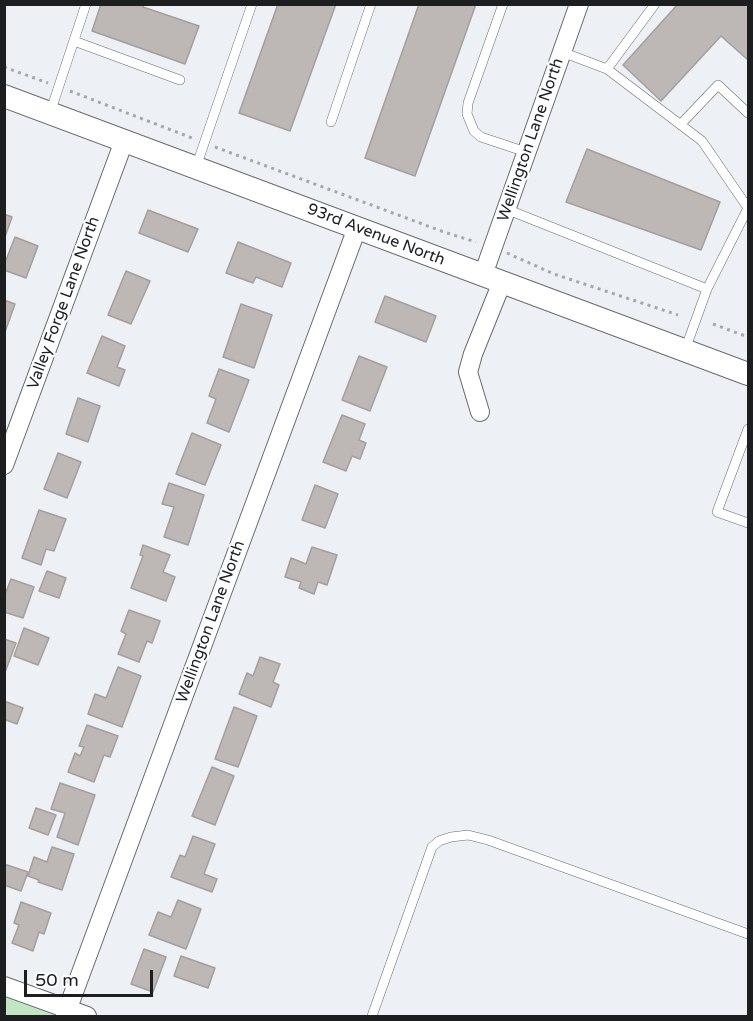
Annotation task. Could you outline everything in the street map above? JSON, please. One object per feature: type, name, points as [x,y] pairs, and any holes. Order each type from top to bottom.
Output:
[{"type":"street","name":"Wellington Lane North","points":[[480,412],[468,372],[492,279],[506,209],[579,4]]},
{"type":"street","name":"93rd Avenue North","points":[[4,96],[748,374]]},
{"type":"street","name":"Valley Forge Lane North","points":[[4,465],[124,141]]},
{"type":"street","name":"Wellington Lane North","points":[[67,1013],[357,228]]},
{"type":"street","points":[[4,986],[67,1013],[87,1017]]},
{"type":"lane","points":[[50,113],[86,4]]},
{"type":"lane","points":[[195,167],[252,4]]},
{"type":"lane","points":[[331,122],[371,4]]},
{"type":"lane","points":[[503,4],[468,103],[467,114],[474,131],[481,137],[526,152]]},
{"type":"lane","points":[[608,69],[655,4]]},
{"type":"lane","points":[[74,41],[180,80]]},
{"type":"lane","points":[[562,52],[608,69],[702,141],[748,208],[707,289],[685,350]]},
{"type":"lane","points":[[681,124],[718,85],[748,113]]},
{"type":"lane","points":[[506,209],[707,289]]},
{"type":"lane","points":[[748,429],[717,512],[748,523]]},
{"type":"lane","points":[[372,1017],[432,847],[439,841],[452,837],[468,835],[488,840],[748,934]]},
{"type":"path","points":[[4,67],[50,84]]},
{"type":"path","points":[[68,90],[194,138]]},
{"type":"path","points":[[215,147],[444,232],[472,240]]},
{"type":"path","points":[[517,257],[555,274],[678,315]]},
{"type":"path","points":[[713,324],[748,337]]},
{"type":"green space","points":[[4,997],[54,1015],[5,1016]]},
{"type":"building","points":[[101,4],[144,4],[143,7],[199,26],[185,64],[92,31]]},
{"type":"building","points":[[278,4],[336,4],[290,131],[239,113]]},
{"type":"building","points":[[419,4],[476,4],[415,176],[365,158]]},
{"type":"building","points":[[678,4],[748,4],[748,60],[721,36],[661,101],[623,65]]},
{"type":"building","points":[[587,149],[720,202],[701,250],[566,202]]},
{"type":"building","points":[[148,210],[198,229],[188,252],[139,233]]},
{"type":"building","points":[[4,214],[12,217],[5,237],[4,236]]},
{"type":"building","points":[[15,237],[38,246],[26,278],[4,270]]},
{"type":"building","points":[[238,242],[291,263],[282,287],[256,277],[253,283],[226,273]]},
{"type":"building","points":[[126,271],[150,281],[131,324],[108,315]]},
{"type":"building","points":[[385,296],[436,316],[426,342],[375,322]]},
{"type":"building","points":[[4,300],[15,304],[4,335]]},
{"type":"building","points":[[241,304],[272,315],[254,368],[223,357]]},
{"type":"building","points":[[102,336],[125,346],[117,367],[125,370],[119,386],[87,373]]},
{"type":"building","points":[[359,356],[387,367],[370,411],[342,400]]},
{"type":"building","points":[[219,369],[249,380],[229,432],[207,423],[216,399],[209,396]]},
{"type":"building","points":[[78,398],[100,406],[88,442],[66,434]]},
{"type":"building","points":[[342,415],[365,424],[359,440],[366,443],[360,459],[352,456],[346,471],[323,462]]},
{"type":"building","points":[[192,433],[221,445],[205,485],[176,474]]},
{"type":"building","points":[[58,453],[81,462],[67,498],[44,489]]},
{"type":"building","points":[[169,483],[204,495],[188,545],[164,537],[174,507],[162,504]]},
{"type":"building","points":[[315,485],[338,494],[325,528],[302,520]]},
{"type":"building","points":[[39,510],[66,519],[54,551],[46,549],[41,565],[22,558]]},
{"type":"building","points":[[143,545],[170,555],[163,572],[175,577],[166,601],[131,588],[143,556],[140,555]]},
{"type":"building","points":[[312,547],[337,555],[327,585],[318,582],[314,594],[299,588],[301,582],[285,577],[291,558],[306,564]]},
{"type":"building","points":[[47,571],[66,578],[59,598],[39,591]]},
{"type":"building","points":[[11,579],[34,587],[23,618],[4,612],[4,597]]},
{"type":"building","points":[[129,610],[160,621],[152,643],[147,641],[139,662],[118,654],[126,634],[121,631]]},
{"type":"building","points":[[24,628],[49,638],[38,665],[14,656]]},
{"type":"building","points":[[4,639],[16,643],[4,675]]},
{"type":"building","points":[[260,657],[280,664],[273,682],[279,685],[271,707],[239,694],[247,673],[253,676]]},
{"type":"building","points":[[118,667],[141,676],[122,727],[88,714],[95,694],[106,698]]},
{"type":"building","points":[[4,701],[23,708],[17,724],[6,720],[4,724]]},
{"type":"building","points":[[234,707],[257,716],[238,767],[215,759]]},
{"type":"building","points":[[87,725],[118,736],[110,757],[104,755],[94,782],[68,772],[75,753],[80,756],[84,747],[79,746]]},
{"type":"building","points":[[212,767],[234,776],[215,825],[192,816]]},
{"type":"building","points":[[60,783],[95,795],[78,845],[57,837],[65,813],[51,809]]},
{"type":"building","points":[[36,808],[56,815],[48,835],[29,828]]},
{"type":"building","points":[[193,836],[215,844],[204,874],[217,879],[212,892],[171,877],[180,855],[185,857]]},
{"type":"building","points":[[52,847],[74,854],[62,890],[28,876],[34,857],[47,862]]},
{"type":"building","points":[[4,864],[28,872],[21,891],[4,885]]},
{"type":"building","points":[[178,900],[201,909],[186,949],[149,935],[158,912],[171,917]]},
{"type":"building","points":[[21,902],[51,913],[44,934],[39,932],[33,951],[12,943],[19,925],[14,923]]},
{"type":"building","points":[[144,949],[166,957],[153,992],[131,984]]},
{"type":"building","points":[[181,956],[215,968],[208,988],[174,976]]}]
